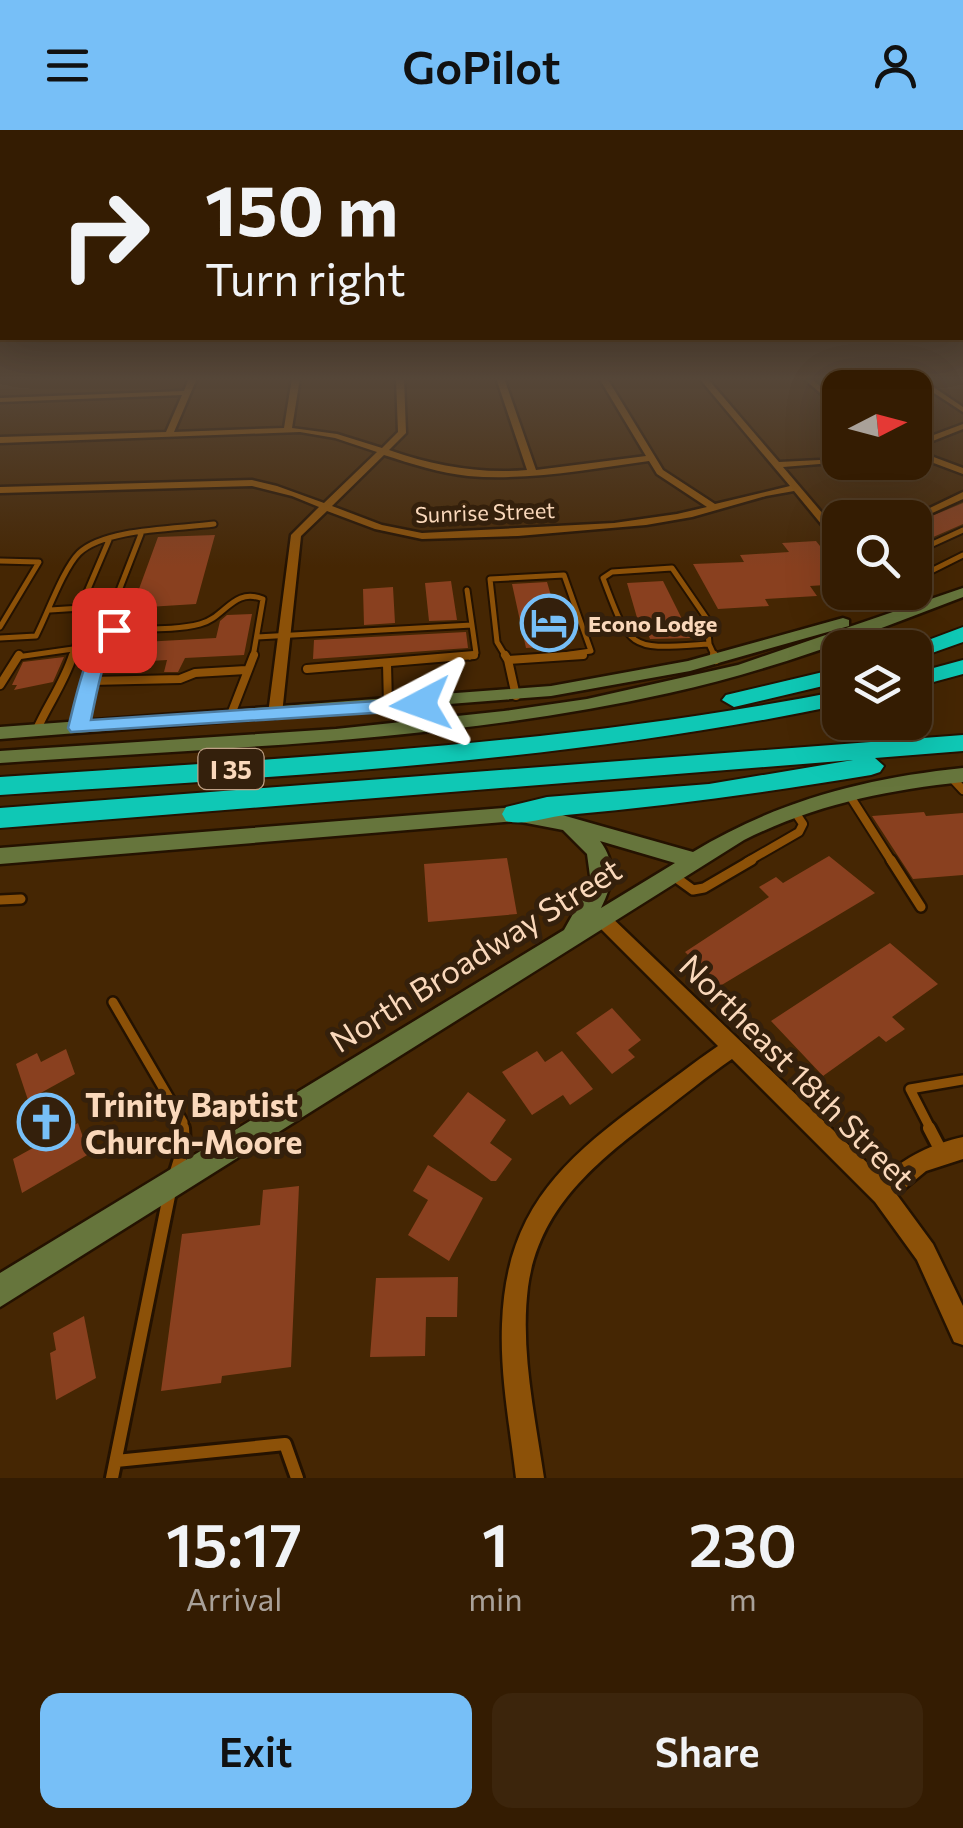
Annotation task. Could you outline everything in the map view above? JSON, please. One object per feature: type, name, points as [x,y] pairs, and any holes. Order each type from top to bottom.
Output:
[{"type":"highway","points":[[932,646],[963,634]]},
{"type":"highway","points":[[932,675],[963,667]]},
{"type":"highway","points":[[462,752],[708,706],[822,679]]},
{"type":"highway","name":"I 35","points":[[0,786],[462,752],[632,734],[822,701]]},
{"type":"highway","points":[[860,752],[963,730]]},
{"type":"highway","points":[[516,814],[805,780],[963,746]]},
{"type":"highway","name":"I 35","points":[[0,818],[963,746]]},
{"type":"main road","points":[[932,587],[963,578]]},
{"type":"main road","points":[[0,757],[405,727],[559,709],[734,672],[827,644],[963,592]]},
{"type":"main road","points":[[0,733],[516,696],[650,675],[712,652],[802,637],[864,610]]},
{"type":"main road","name":"North Broadway Street","points":[[0,1292],[573,934],[764,820],[847,792],[959,781]]},
{"type":"main road","points":[[0,856],[516,814],[562,822],[693,860]]},
{"type":"main road","points":[[562,822],[589,840],[602,869],[598,896],[573,934]]},
{"type":"street","points":[[357,441],[456,472],[532,470],[650,458]]},
{"type":"street","points":[[275,714],[296,535],[393,441]]},
{"type":"street","points":[[522,441],[532,470]]},
{"type":"street","points":[[640,441],[668,480],[715,508]]},
{"type":"street","points":[[757,441],[822,519]]},
{"type":"street","points":[[932,459],[963,471]]},
{"type":"street","points":[[777,465],[822,463]]},
{"type":"street","name":"Sunrise Street","points":[[0,490],[234,482],[268,486],[388,531],[422,536],[614,525],[715,508],[767,491],[796,488]]},
{"type":"street","points":[[932,509],[963,495]]},
{"type":"street","points":[[947,502],[963,509]]},
{"type":"street","name":"Northeast 18th Street","points":[[602,918],[883,1194],[913,1232],[937,1273],[963,1333]]},
{"type":"street","points":[[530,1478],[514,1326],[522,1257],[533,1229],[558,1184],[734,1047]]},
{"type":"street","points":[[883,1194],[904,1171],[953,1150]]},
{"type":"lane","points":[[0,638],[36,636],[78,554],[109,540],[214,524]]},
{"type":"lane","points":[[932,544],[963,530]]},
{"type":"lane","points":[[50,610],[114,604],[141,534]]},
{"type":"lane","points":[[80,608],[109,540]]},
{"type":"lane","points":[[932,570],[963,555]]},
{"type":"lane","points":[[0,561],[39,562],[0,626]]},
{"type":"lane","points":[[672,568],[679,572],[706,620],[704,632],[712,652],[638,648],[628,642],[603,578],[612,572],[672,568]]},
{"type":"lane","points":[[508,660],[582,655],[590,651],[564,576],[490,579],[495,630],[508,660],[516,696]]},
{"type":"lane","points":[[307,669],[469,658],[476,653],[467,590]]},
{"type":"lane","points":[[79,728],[90,681],[109,632],[204,624],[237,598],[259,596],[262,599],[252,664],[246,670],[241,696],[230,717]]},
{"type":"lane","points":[[257,637],[472,625]]},
{"type":"lane","points":[[72,649],[82,627]]},
{"type":"lane","points":[[0,685],[19,654],[72,649]]},
{"type":"lane","points":[[36,730],[52,695],[64,684],[76,655],[72,649]]},
{"type":"lane","points":[[387,664],[388,706]]},
{"type":"lane","points":[[184,669],[195,674]]},
{"type":"lane","points":[[152,677],[163,670]]},
{"type":"lane","points":[[90,681],[152,677],[180,680],[195,674],[246,670]]},
{"type":"lane","points":[[847,792],[921,906]]},
{"type":"lane","points":[[671,874],[692,890],[704,888],[799,832],[803,824],[793,809]]},
{"type":"lane","points":[[0,900],[20,899]]},
{"type":"lane","points":[[112,1002],[183,1122],[184,1146],[172,1184],[112,1478]]},
{"type":"lane","points":[[953,1150],[910,1090],[963,1080]]},
{"type":"lane","points":[[116,1461],[284,1444],[298,1478]]},
{"type":"building","points":[[963,503],[963,524],[932,538],[932,516]]},
{"type":"building","points":[[215,535],[196,604],[132,608],[158,537]]},
{"type":"building","points":[[816,541],[822,548],[822,585],[810,586],[817,596],[765,599],[769,606],[718,609],[693,564],[744,562],[740,555],[789,552],[782,543]]},
{"type":"building","points":[[451,581],[457,620],[429,621],[425,583]]},
{"type":"building","points":[[663,581],[690,638],[650,639],[646,628],[640,628],[627,583]]},
{"type":"building","points":[[547,582],[566,646],[526,648],[512,584]]},
{"type":"building","points":[[393,587],[395,623],[364,625],[363,589]]},
{"type":"building","points":[[252,614],[244,655],[185,658],[178,672],[164,672],[167,660],[116,663],[124,643],[216,638],[220,621],[227,615]]},
{"type":"building","points":[[466,632],[468,648],[313,659],[314,640]]},
{"type":"building","points":[[64,657],[53,682],[14,690],[17,685],[12,685],[23,662]]},
{"type":"building","points":[[924,812],[926,816],[963,813],[963,875],[913,879],[872,816]]},
{"type":"building","points":[[829,856],[875,893],[720,986],[685,952],[769,897],[759,887],[776,877],[783,883]]},
{"type":"building","points":[[507,858],[517,914],[428,922],[424,864]]},
{"type":"building","points":[[890,943],[938,984],[892,1017],[905,1029],[886,1042],[879,1036],[823,1076],[771,1021]]},
{"type":"building","points":[[612,1008],[641,1040],[628,1050],[635,1057],[612,1074],[576,1033]]},
{"type":"building","points":[[66,1049],[75,1074],[28,1100],[16,1064],[37,1053],[41,1062]]},
{"type":"building","points":[[537,1051],[545,1062],[562,1051],[593,1089],[570,1105],[563,1095],[532,1115],[502,1072]]},
{"type":"building","points":[[468,1092],[506,1120],[490,1143],[512,1159],[496,1181],[433,1136]]},
{"type":"building","points":[[78,1123],[89,1154],[22,1193],[13,1159]]},
{"type":"building","points":[[428,1165],[483,1198],[449,1261],[408,1235],[428,1200],[413,1191]]},
{"type":"building","points":[[299,1186],[291,1367],[222,1376],[221,1383],[161,1391],[182,1234],[260,1225],[263,1190]]},
{"type":"building","points":[[458,1277],[457,1317],[426,1317],[425,1356],[370,1357],[376,1278]]},
{"type":"building","points":[[84,1316],[96,1378],[56,1400],[50,1353],[56,1350],[53,1333]]},
{"type":"place","name":"Econo Lodge","points":[[549,623]]},
{"type":"place","name":"Trinity Baptist Church-Moore","points":[[46,1122]]},
{"type":"route","points":[[114,630],[109,632],[90,681],[79,728],[421,704]]}]
